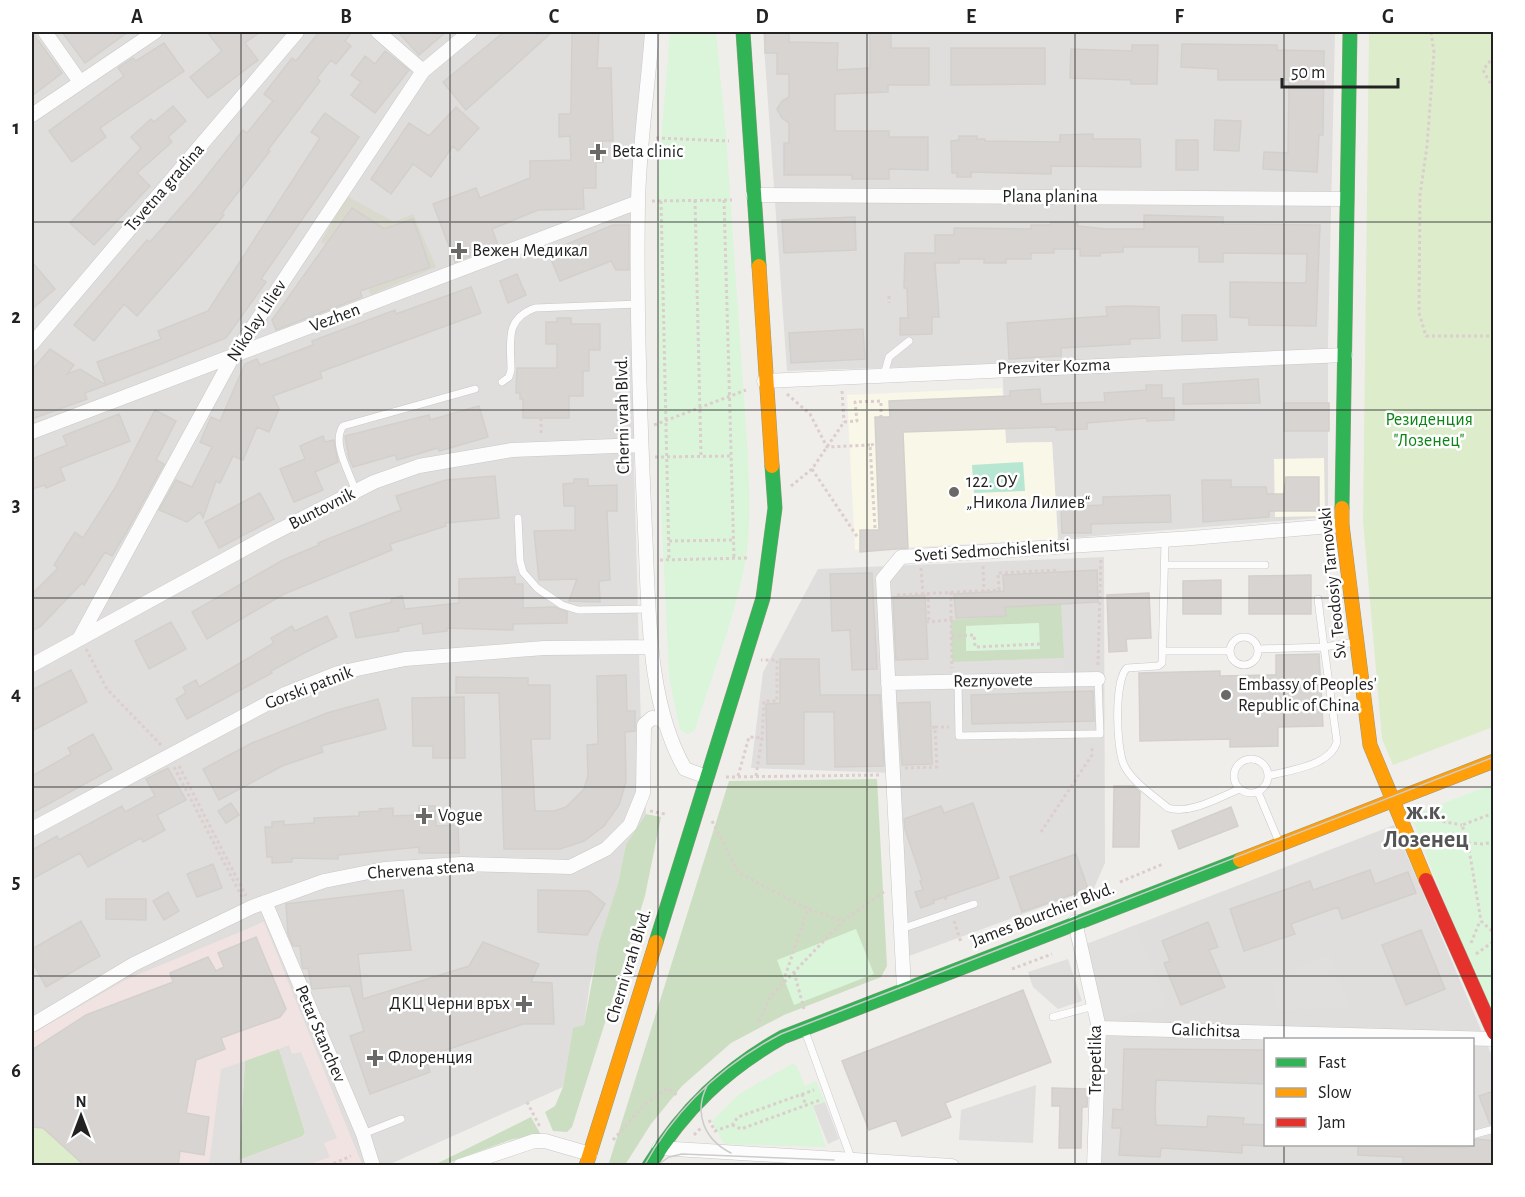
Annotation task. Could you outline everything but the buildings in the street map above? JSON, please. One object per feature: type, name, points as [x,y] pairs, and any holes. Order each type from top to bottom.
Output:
[{"type":"street","points":[[45,32],[80,82]]},
{"type":"street","points":[[32,115],[155,32]]},
{"type":"street","name":"Tsvetna gradina","points":[[32,344],[297,32]]},
{"type":"street","points":[[378,32],[423,71]]},
{"type":"street","name":"Nikolay Liliev","points":[[80,637],[232,358],[423,71],[470,32]]},
{"type":"street","name":"Cherni vrah Blvd.","points":[[652,32],[638,202],[641,429],[651,647],[665,723],[673,750],[684,769],[707,777]]},
{"type":"street","name":"Cherni vrah Blvd.","points":[[588,1160],[763,598],[770,552],[775,508],[764,381],[743,32]]},
{"type":"street","name":"Sv. Teodosiy Tarnovski","points":[[1350,32],[1342,525],[1371,745],[1395,799],[1438,910],[1494,1034]]},
{"type":"street","name":"Plana planina","points":[[753,195],[1347,199]]},
{"type":"street","name":"Vezhen","points":[[32,432],[638,202]]},
{"type":"street","name":"Prezviter Kozma","points":[[764,381],[1345,356]]},
{"type":"street","name":"Buntovnik","points":[[32,665],[257,541],[374,482],[419,466],[501,452],[642,452]]},
{"type":"street","name":"Sveti Sedmochislenitsi","points":[[904,989],[899,930],[883,579],[901,557],[1165,540],[1342,525]]},
{"type":"street","name":"Gorski patnik","points":[[32,829],[285,694],[338,673],[405,659],[544,648],[651,647]]},
{"type":"street","name":"Reznyovete","points":[[888,683],[1098,679]]},
{"type":"street","name":"Chervena stena","points":[[32,1025],[134,964],[255,906],[324,881],[384,869],[461,864],[570,867],[606,849],[630,825],[643,793],[644,725],[652,718],[660,718],[665,723]]},
{"type":"street","name":"James Bourchier Blvd.","points":[[649,1166],[659,1148],[688,1109],[729,1071],[764,1047],[804,1028],[1494,761]]},
{"type":"street","name":"Petar Stanchev","points":[[255,906],[363,1134],[374,1166]]},
{"type":"street","name":"Trepetlika","points":[[1075,922],[1099,1028],[1094,1166]]},
{"type":"street","name":"Galichitsa","points":[[1099,1028],[1458,1038]]},
{"type":"street","name":"Galichitsa","points":[[1474,1038],[1494,1039]]},
{"type":"street","points":[[460,1166],[534,1141],[588,1160]]},
{"type":"street","points":[[659,1148],[952,1166]]},
{"type":"lane","points":[[502,382],[509,377],[511,370],[513,323],[522,313],[535,308],[639,304]]},
{"type":"lane","points":[[884,375],[889,357],[909,341]]},
{"type":"lane","points":[[356,492],[339,443],[339,433],[343,426],[475,388]]},
{"type":"lane","points":[[518,518],[520,561],[523,572],[537,588],[562,605],[578,610],[649,609]]},
{"type":"lane","points":[[1165,540],[1162,663],[1158,666],[1127,668],[1119,678],[1119,744],[1124,764],[1168,808],[1175,811],[1186,810],[1240,789],[1250,793],[1258,792],[1264,787],[1268,776],[1260,762],[1244,761],[1234,774],[1240,789]]},
{"type":"lane","points":[[1165,565],[1265,565]]},
{"type":"lane","points":[[1268,776],[1326,759],[1334,752],[1337,742],[1318,599]]},
{"type":"lane","points":[[1245,637],[1254,641],[1258,649],[1253,662],[1244,666],[1235,663],[1229,651],[1232,642],[1245,637]]},
{"type":"lane","points":[[1258,649],[1324,647],[1357,642]]},
{"type":"lane","points":[[1163,651],[1229,651]]},
{"type":"lane","points":[[955,682],[959,736],[1100,734],[1098,679]]},
{"type":"lane","points":[[1258,792],[1279,843]]},
{"type":"lane","points":[[899,930],[974,904]]},
{"type":"lane","points":[[1053,1017],[1094,1006]]},
{"type":"lane","points":[[804,1028],[851,1158]]},
{"type":"lane","points":[[363,1134],[401,1119]]},
{"type":"lane","points":[[1474,1135],[1494,1129]]},
{"type":"path","points":[[1431,32],[1434,52],[1427,146],[1420,195],[1419,313],[1426,336],[1494,336]]},
{"type":"path","points":[[1494,56],[1482,70],[1494,90]]},
{"type":"path","points":[[643,137],[729,141]]},
{"type":"path","points":[[696,200],[701,456]]},
{"type":"path","points":[[724,200],[734,558]]},
{"type":"path","points":[[638,202],[732,200]]},
{"type":"path","points":[[661,201],[669,559]]},
{"type":"path","points":[[889,296],[889,303]]},
{"type":"path","points":[[641,429],[746,390]]},
{"type":"path","points":[[783,392],[797,400],[810,414],[827,447]]},
{"type":"path","points":[[844,422],[857,421],[855,402],[881,401],[881,417]]},
{"type":"path","points":[[791,486],[812,469],[844,422],[843,408]]},
{"type":"path","points":[[541,418],[541,436]]},
{"type":"path","points":[[827,447],[876,444]]},
{"type":"path","points":[[870,445],[875,528]]},
{"type":"path","points":[[642,452],[667,457],[732,456]]},
{"type":"path","points":[[812,469],[858,538]]},
{"type":"path","points":[[669,541],[733,540]]},
{"type":"path","points":[[1098,679],[1101,544]]},
{"type":"path","points":[[983,551],[984,591]]},
{"type":"path","points":[[647,560],[748,558]]},
{"type":"path","points":[[921,570],[922,594]]},
{"type":"path","points":[[884,595],[999,590],[998,573],[1059,570]]},
{"type":"path","points":[[951,592],[955,682]]},
{"type":"path","points":[[928,593],[928,622],[951,620]]},
{"type":"path","points":[[952,636],[974,635],[975,647],[1040,644]]},
{"type":"path","points":[[80,637],[107,689],[169,755],[255,906]]},
{"type":"path","points":[[756,776],[762,738],[764,701],[777,701],[777,660],[761,660]]},
{"type":"path","points":[[922,768],[937,767],[935,727],[931,728]]},
{"type":"path","points":[[738,776],[749,738],[762,738]]},
{"type":"path","points":[[1041,832],[1092,755]]},
{"type":"path","points":[[726,777],[892,775]]},
{"type":"path","points":[[1401,814],[1462,825],[1494,813]]},
{"type":"path","points":[[712,821],[740,873],[808,909],[843,921]]},
{"type":"path","points":[[1462,825],[1468,843],[1481,921],[1494,933]]},
{"type":"path","points":[[1468,843],[1485,844],[1494,841]]},
{"type":"path","points":[[1120,882],[1163,864]]},
{"type":"path","points":[[759,1022],[771,997],[843,921],[897,882]]},
{"type":"path","points":[[782,985],[808,909]]},
{"type":"path","points":[[1012,969],[1052,954]]},
{"type":"path","points":[[794,972],[804,1009]]},
{"type":"path","points":[[709,1120],[715,1131],[732,1125],[738,1117],[825,1086]]},
{"type":"path","points":[[610,1144],[646,1103],[668,1088],[678,1096]]},
{"type":"path","points":[[802,1094],[806,1106]]},
{"type":"path","points":[[732,1125],[741,1129],[829,1097]]},
{"type":"path","points":[[527,1102],[543,1132]]},
{"type":"path","points":[[693,1136],[701,1128]]},
{"type":"path","points":[[328,1166],[351,1156]]},
{"type":"shaded area","points":[[32,32],[650,32],[633,227],[634,465],[641,726],[646,814],[626,844],[618,884],[590,982],[584,1025],[573,1029],[563,1087],[388,1165],[362,1165],[263,922],[32,1034]]},
{"type":"shaded area","points":[[763,32],[1335,32],[1328,344],[1328,517],[1058,539],[1052,442],[1006,443],[1002,364],[787,371]]},
{"type":"shaded area","points":[[347,196],[394,222],[413,214],[436,267],[371,295],[356,261],[321,242]]},
{"type":"shaded area","name":"122. ОУ „Никола Лилиев“","points":[[1002,388],[1006,443],[1052,442],[1058,539],[855,550],[847,395]]},
{"type":"shaded area","points":[[1324,458],[1325,516],[1275,517],[1274,459]]},
{"type":"shaded area","points":[[1104,557],[1105,863],[1094,888],[909,956],[896,773],[751,768],[763,672],[818,569]]},
{"type":"shaded area","points":[[1064,658],[1065,680],[952,682],[952,662]]},
{"type":"shaded area","points":[[1394,825],[1493,1058],[1493,1165],[1101,1165],[1104,1034],[1084,945]]},
{"type":"shaded area","points":[[264,922],[362,1165],[32,1165],[32,1034],[125,980]]},
{"type":"shaded area","points":[[1135,925],[1168,1006],[1104,1021],[1087,945]]},
{"type":"shaded area","points":[[1330,955],[1350,1008],[1278,1010],[1271,978]]},
{"type":"shaded area","points":[[1068,959],[1082,1001],[1058,1009],[1033,987],[1028,972]]},
{"type":"shaded area","points":[[289,1045],[292,1054],[301,1052],[337,1138],[324,1143],[330,1157],[307,1165],[209,1165],[221,1069],[245,1061],[239,1160],[304,1136],[305,1131],[279,1049]]},
{"type":"shaded area","points":[[1036,1085],[1033,1143],[959,1140],[961,1110]]},
{"type":"shaded area","points":[[825,1102],[839,1139],[828,1144],[813,1106]]},
{"type":"green space","points":[[670,32],[716,32],[726,135],[749,481],[749,532],[742,579],[695,730],[688,734],[680,730],[669,677],[659,462],[657,190]]},
{"type":"green space","name":"Резиденция \"Лозенец\"","points":[[1369,32],[1494,32],[1493,727],[1393,765],[1382,739],[1363,521]]},
{"type":"green space","points":[[1023,462],[1025,491],[974,493],[972,465]]},
{"type":"green space","points":[[1061,604],[1064,658],[952,662],[951,620],[1005,616],[1005,607]],"holes":[[[1039,623],[1039,649],[966,651],[966,626]]]},
{"type":"green space","points":[[1039,623],[1040,649],[966,651],[966,626]]},
{"type":"green space","points":[[877,779],[887,966],[881,977],[784,1015],[731,1043],[682,1086],[651,1124],[625,1165],[608,1166],[729,781]]},
{"type":"green space","points":[[1493,784],[1493,1014],[1472,972],[1411,816]]},
{"type":"green space","points":[[646,814],[661,817],[645,896],[572,1127],[567,1132],[553,1131],[545,1112],[555,1106],[563,1087],[573,1028],[584,1025],[599,943],[618,884],[626,844]]},
{"type":"green space","points":[[856,929],[874,974],[794,1005],[777,960]]},
{"type":"green space","points":[[279,1049],[305,1132],[303,1136],[239,1160],[245,1061]]},
{"type":"green space","points":[[792,1064],[796,1065],[805,1086],[816,1081],[825,1102],[813,1107],[826,1147],[724,1144],[712,1121],[739,1094]]},
{"type":"green space","points":[[531,1117],[541,1135],[513,1139],[443,1165],[432,1166]]},
{"type":"green space","points":[[32,1127],[43,1128],[85,1165],[32,1166]]},
{"type":"tram line","points":[[644,1166],[671,1125],[702,1090],[739,1060],[781,1034],[1494,757]]},
{"type":"tram line","points":[[707,1086],[701,1106],[704,1125],[714,1141],[731,1153]]},
{"type":"tram line","points":[[656,1166],[669,1157],[682,1154],[834,1160]]},
{"type":"traffic: fast","points":[[743,32],[759,266]]},
{"type":"traffic: fast","points":[[1342,508],[1350,32]]},
{"type":"traffic: fast","points":[[656,942],[763,598],[775,508],[772,466]]},
{"type":"traffic: fast","points":[[649,1166],[676,1127],[707,1092],[762,1049],[783,1037],[1240,860]]},
{"type":"traffic: slow","points":[[759,266],[772,466]]},
{"type":"traffic: slow","points":[[1342,508],[1342,525],[1370,745],[1426,880]]},
{"type":"traffic: slow","points":[[1240,860],[1494,761]]},
{"type":"traffic: slow","points":[[586,1166],[656,942]]},
{"type":"traffic: jam","points":[[1426,880],[1494,1033]]},
{"type":"place","name":"Beta clinic","points":[[598,152]]},
{"type":"place","name":"Вежен Медикал","points":[[459,251]]},
{"type":"place","name":"122. ОУ „Никола Лилиев“","points":[[954,492]]},
{"type":"place","name":"Embassy of Peoples' Republic of China","points":[[1226,695]]},
{"type":"place","name":"Vogue","points":[[424,816]]},
{"type":"place","name":"ДКЦ Черни връх","points":[[524,1004]]},
{"type":"place","name":"Флоренция","points":[[375,1058]]},
{"type":"district","name":"ж.к. Лозенец","points":[[1426,826]]}]
